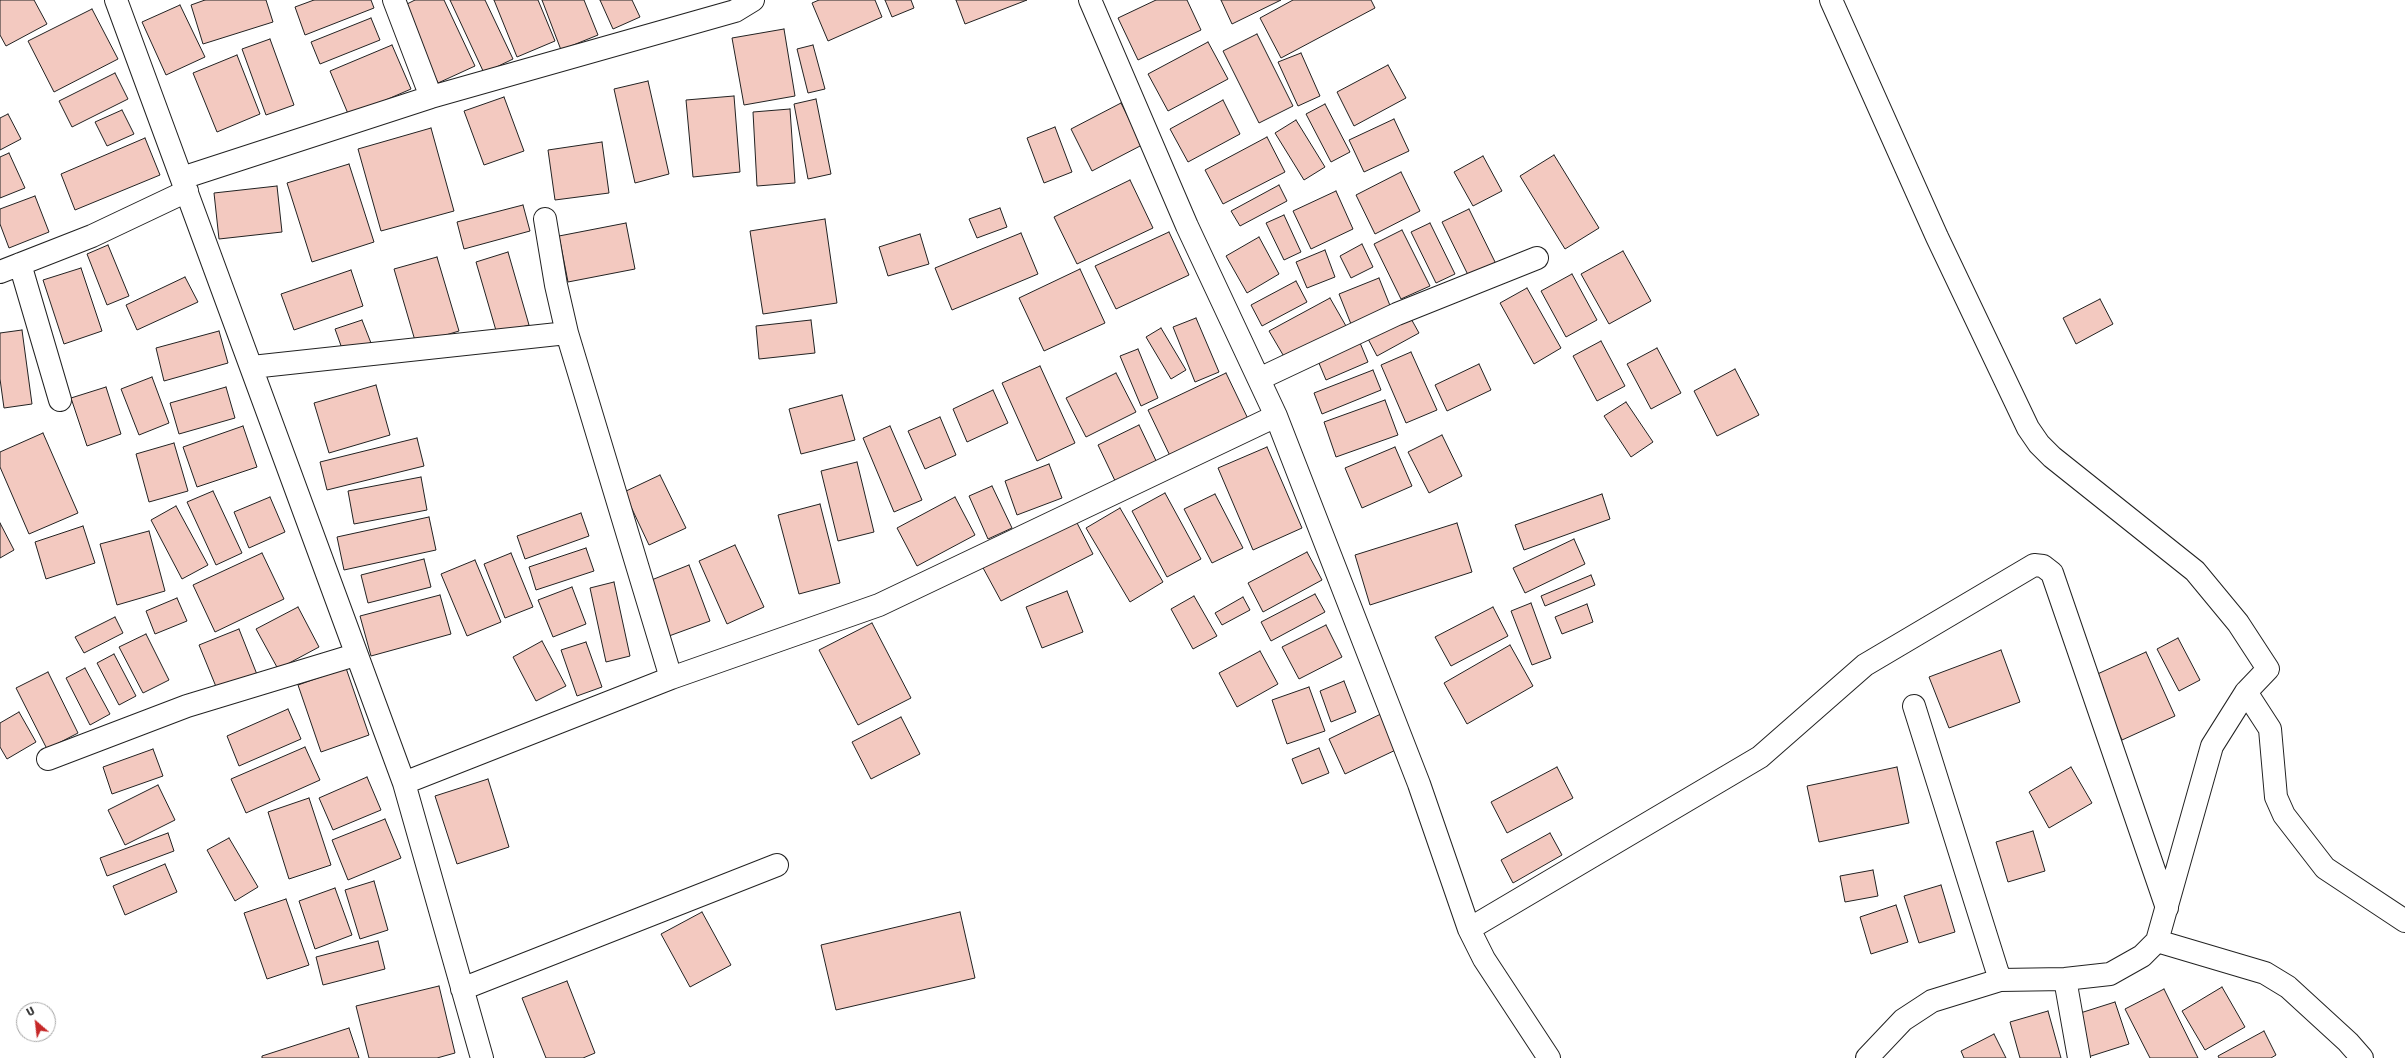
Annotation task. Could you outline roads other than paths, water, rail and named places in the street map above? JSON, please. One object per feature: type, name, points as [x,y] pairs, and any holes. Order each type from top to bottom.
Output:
[{"type":"street","points":[[116,0],[348,628],[355,654],[404,783],[482,1058]]},
{"type":"street","points":[[394,0],[431,97]]},
{"type":"street","points":[[0,272],[92,236],[185,184],[431,97],[735,11],[753,0]]},
{"type":"street","points":[[1090,0],[1187,226],[1276,416],[1420,784],[1469,929],[1488,965],[1549,1058]]},
{"type":"street","points":[[1831,0],[1937,237],[2032,434],[2052,457],[2195,571],[2238,623],[2268,669],[2246,692],[2212,746],[2157,941],[2142,956],[2115,971],[2091,977],[2000,980],[1932,1001],[1903,1020],[1868,1058]]},
{"type":"street","points":[[545,219],[556,285],[567,333],[672,678]]},
{"type":"street","points":[[1259,379],[1397,314],[1537,258]]},
{"type":"street","points":[[20,264],[60,400]]},
{"type":"street","points":[[252,367],[567,333]]},
{"type":"street","points":[[404,783],[672,678],[879,605],[1276,416]]},
{"type":"street","points":[[1469,929],[1760,757],[1865,665],[2034,565],[2042,566],[2052,573],[2167,908]]},
{"type":"street","points":[[48,759],[187,706],[355,654]]},
{"type":"street","points":[[2246,692],[2270,729],[2276,797],[2284,815],[2325,868],[2405,921]]},
{"type":"street","points":[[1914,706],[2000,980]]},
{"type":"street","points":[[462,989],[777,865]]},
{"type":"street","points":[[2157,941],[2265,973],[2288,987],[2348,1042],[2362,1058]]},
{"type":"street","points":[[2065,979],[2078,1058]]}]
